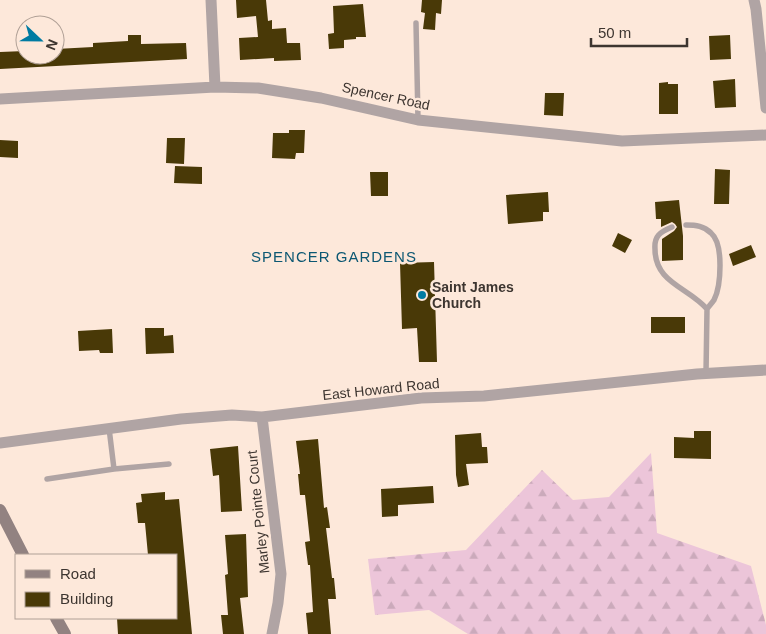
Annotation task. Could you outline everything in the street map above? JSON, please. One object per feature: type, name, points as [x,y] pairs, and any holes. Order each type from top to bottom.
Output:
[{"type":"main road","points":[[0,510],[22,554]]},
{"type":"main road","points":[[56,619],[64,634]]},
{"type":"street","points":[[211,0],[215,87]]},
{"type":"street","points":[[754,0],[766,108]]},
{"type":"street","name":"Spencer Road","points":[[0,99],[215,87],[258,88],[321,98],[418,120],[622,140],[766,135]]},
{"type":"street","name":"East Howard Road","points":[[0,443],[181,419],[224,415],[262,417],[421,398],[484,396],[706,373],[766,370]]},
{"type":"street","name":"Marley Pointe Court","points":[[262,417],[281,574],[272,634]]},
{"type":"lane","points":[[416,23],[418,120]]},
{"type":"lane","points":[[686,225],[700,225],[713,234],[719,250],[719,284],[714,300],[707,309],[706,373]]},
{"type":"lane","points":[[672,227],[660,232],[654,241],[655,256],[659,270],[669,280],[696,298],[707,309]]},
{"type":"lane","points":[[109,428],[114,469]]},
{"type":"lane","points":[[47,480],[114,469],[169,464]]},
{"type":"green space","points":[[651,453],[657,533],[751,566],[766,625],[766,634],[468,634],[429,610],[375,615],[368,559],[466,550],[542,470],[573,500],[609,497]]},
{"type":"building","points":[[236,0],[266,0],[268,21],[272,20],[272,29],[286,28],[287,43],[300,43],[301,60],[274,61],[274,58],[240,60],[239,38],[258,37],[256,16],[237,18]]},
{"type":"building","points":[[422,0],[442,0],[441,14],[436,13],[435,30],[423,29],[425,13],[421,12]]},
{"type":"building","points":[[363,4],[366,37],[344,40],[344,48],[329,49],[328,34],[334,33],[333,6]]},
{"type":"building","points":[[128,35],[141,35],[141,44],[186,43],[187,59],[0,69],[0,52],[15,51],[15,65],[65,65],[65,49],[93,47],[93,43],[128,41]]},
{"type":"building","points":[[730,35],[731,59],[710,60],[709,36]]},
{"type":"building","points":[[735,79],[736,107],[715,108],[713,81]]},
{"type":"building","points":[[668,82],[668,84],[678,84],[678,114],[659,114],[659,83]]},
{"type":"building","points":[[545,93],[564,93],[563,116],[544,115]]},
{"type":"building","points":[[289,130],[305,130],[304,153],[296,153],[295,159],[272,158],[273,133],[289,133]]},
{"type":"building","points":[[167,138],[185,138],[184,164],[166,163]]},
{"type":"building","points":[[0,140],[18,141],[18,158],[0,157]]},
{"type":"building","points":[[175,166],[202,167],[202,184],[174,183]]},
{"type":"building","points":[[715,169],[730,170],[729,204],[714,204]]},
{"type":"building","points":[[370,172],[388,172],[388,196],[371,196]]},
{"type":"building","points":[[548,192],[549,212],[543,212],[543,221],[508,224],[506,195]]},
{"type":"building","points":[[679,200],[683,236],[683,260],[662,261],[662,239],[677,227],[672,222],[661,227],[661,219],[656,219],[655,202]]},
{"type":"building","points":[[618,233],[632,240],[625,253],[612,246]]},
{"type":"building","points":[[751,245],[756,257],[733,266],[729,254]]},
{"type":"building","points":[[434,262],[437,362],[419,362],[417,328],[402,329],[400,263]]},
{"type":"building","points":[[651,317],[685,317],[685,333],[651,333]]},
{"type":"building","points":[[145,328],[164,328],[164,336],[173,335],[174,353],[146,354]]},
{"type":"building","points":[[112,329],[113,353],[100,353],[99,350],[79,351],[78,331]]},
{"type":"building","points":[[694,431],[711,431],[711,459],[674,458],[674,437],[694,438]]},
{"type":"building","points":[[481,433],[482,447],[487,447],[488,463],[466,464],[469,485],[458,487],[455,435]]},
{"type":"building","points":[[318,439],[324,508],[327,507],[330,528],[326,528],[336,599],[328,599],[331,634],[308,634],[306,613],[313,612],[310,565],[308,565],[305,542],[310,541],[305,495],[300,495],[298,474],[300,474],[296,441]]},
{"type":"building","points":[[238,446],[242,511],[221,512],[219,475],[213,476],[210,449]]},
{"type":"building","points":[[433,486],[434,503],[398,505],[398,516],[382,517],[381,489]]},
{"type":"building","points":[[165,492],[165,500],[179,499],[192,634],[118,634],[117,619],[178,619],[178,554],[148,554],[145,523],[138,523],[136,503],[142,502],[141,494]]},
{"type":"building","points":[[246,534],[248,597],[240,598],[244,634],[223,634],[221,615],[228,615],[225,575],[228,574],[225,535]]},
{"type":"place","name":"Saint James Church","points":[[422,295]]},
{"type":"district","name":"SPENCER GARDENS","points":[[334,256]]}]
